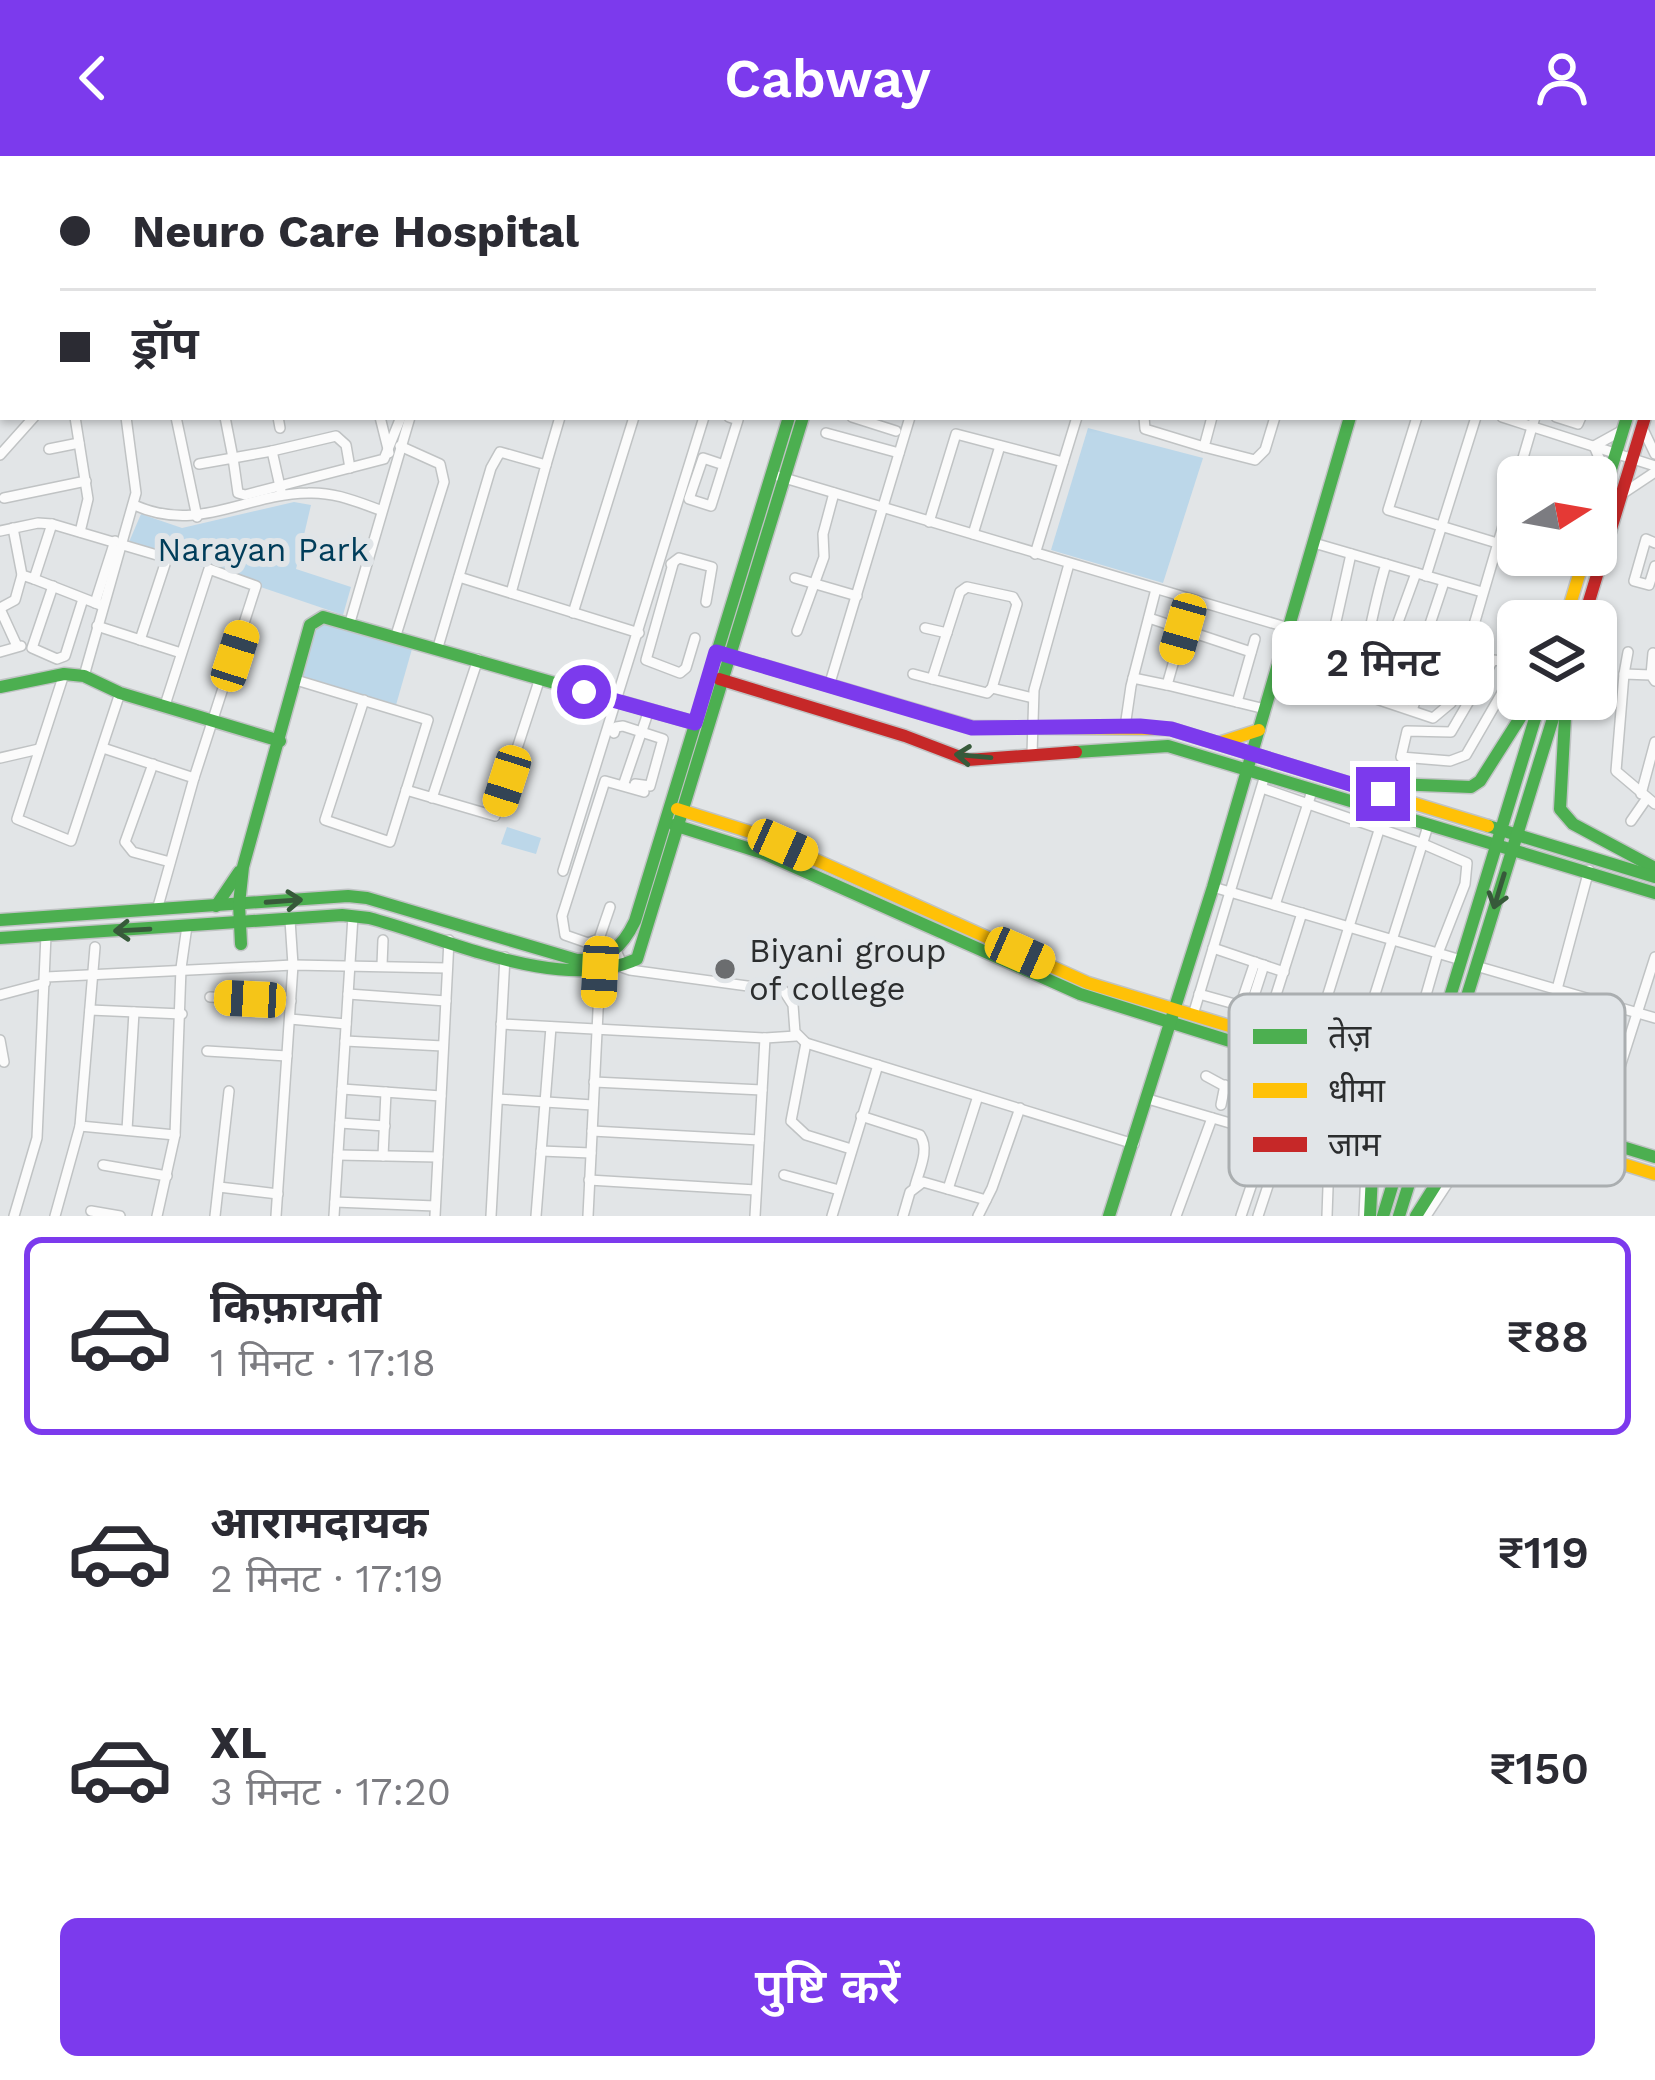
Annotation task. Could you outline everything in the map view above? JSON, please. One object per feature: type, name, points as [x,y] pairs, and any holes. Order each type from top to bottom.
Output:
[{"type":"street","points":[[0,455],[31,420]]},
{"type":"street","points":[[76,420],[88,499],[80,532]]},
{"type":"street","points":[[84,676],[99,605],[134,506],[126,420]]},
{"type":"street","points":[[177,420],[197,518]]},
{"type":"street","points":[[226,420],[235,485],[241,496],[281,491],[334,494],[380,510]]},
{"type":"street","points":[[381,420],[389,453]]},
{"type":"street","points":[[134,506],[197,518],[384,459],[404,420]]},
{"type":"street","points":[[350,622],[404,420]]},
{"type":"street","points":[[511,593],[559,420]]},
{"type":"street","points":[[573,613],[633,420]]},
{"type":"street","points":[[610,907],[599,939],[565,935],[562,916],[592,824],[598,778],[618,702],[703,420]]},
{"type":"street","points":[[724,465],[703,458],[689,499],[710,506],[724,465],[735,420]]},
{"type":"street","points":[[778,476],[787,420]]},
{"type":"street","points":[[0,938],[353,916],[558,971],[600,966],[624,947],[671,825],[695,723],[715,678],[778,476],[802,420]]},
{"type":"street","points":[[860,442],[866,420]]},
{"type":"street","points":[[868,420],[896,431]]},
{"type":"street","points":[[829,686],[909,420]]},
{"type":"street","points":[[1035,554],[1076,420]]},
{"type":"street","points":[[1144,420],[1145,430],[1255,460],[1265,451],[1274,420]]},
{"type":"street","points":[[1204,447],[1211,420]]},
{"type":"street","points":[[1111,1215],[1350,420]]},
{"type":"street","points":[[1278,666],[1433,718],[1451,703],[1497,543],[1388,510],[1416,420]]},
{"type":"street","points":[[1386,699],[1399,650],[1397,625],[1441,526],[1474,420]]},
{"type":"street","points":[[1524,456],[1534,422],[1655,469],[1622,494]]},
{"type":"street","points":[[1644,422],[1655,454]]},
{"type":"street","points":[[1589,600],[1644,422]]},
{"type":"street","points":[[1594,446],[1625,423]]},
{"type":"street","points":[[1614,456],[1625,423]]},
{"type":"street","points":[[826,433],[899,453]]},
{"type":"street","points":[[929,522],[956,434],[1063,462]]},
{"type":"street","points":[[199,464],[336,436],[346,445],[350,468]]},
{"type":"street","points":[[49,449],[80,443]]},
{"type":"street","points":[[396,635],[444,482],[440,464],[400,446]]},
{"type":"street","points":[[973,534],[1000,446]]},
{"type":"street","points":[[1594,446],[1598,456]]},
{"type":"street","points":[[272,452],[281,491]]},
{"type":"street","points":[[438,647],[491,468],[500,452],[546,465]]},
{"type":"street","points":[[778,476],[1289,628]]},
{"type":"street","points":[[4,498],[86,482]]},
{"type":"street","points":[[797,631],[824,557],[823,534],[834,494]]},
{"type":"street","points":[[34,579],[52,524]]},
{"type":"street","points":[[0,531],[52,524],[167,558],[140,640]]},
{"type":"street","points":[[13,528],[22,575],[15,600],[0,608],[17,646]]},
{"type":"street","points":[[1655,542],[1646,539],[1634,581],[1649,585],[1655,566]]},
{"type":"street","points":[[1314,543],[1482,592]]},
{"type":"street","points":[[1323,680],[1352,554]]},
{"type":"street","points":[[695,638],[680,673],[646,660],[673,564],[679,558],[712,567],[706,602]]},
{"type":"street","points":[[661,560],[673,564]]},
{"type":"street","points":[[1032,754],[1034,698],[1069,564]]},
{"type":"street","points":[[1357,690],[1368,646],[1369,616],[1386,564]]},
{"type":"street","points":[[157,910],[256,586],[208,569],[165,704]]},
{"type":"street","points":[[22,575],[99,605]]},
{"type":"street","points":[[459,577],[639,633]]},
{"type":"street","points":[[795,578],[856,596]]},
{"type":"street","points":[[1412,710],[1426,672],[1425,639],[1444,582]]},
{"type":"street","points":[[32,647],[53,586]]},
{"type":"street","points":[[913,674],[983,694],[992,688],[1016,600],[962,588],[932,679]]},
{"type":"street","points":[[1125,727],[1156,589]]},
{"type":"street","points":[[0,652],[17,646],[32,647],[57,659],[65,656],[83,599]]},
{"type":"street","points":[[239,967],[243,867],[314,621],[322,616],[695,723]]},
{"type":"street","points":[[1150,618],[1251,652]]},
{"type":"street","points":[[97,626],[182,653]]},
{"type":"street","points":[[925,628],[947,633]]},
{"type":"street","points":[[1167,685],[1183,629]]},
{"type":"street","points":[[1237,702],[1256,639]]},
{"type":"street","points":[[1628,652],[1616,771],[1648,799]]},
{"type":"street","points":[[1624,674],[1653,678],[1653,653]]},
{"type":"street","points":[[723,654],[972,728],[1171,729],[1344,781],[1498,837],[1655,877]]},
{"type":"street","points":[[432,798],[478,659]]},
{"type":"street","points":[[1493,660],[1511,666],[1510,682],[1466,755],[1450,760],[1401,757],[1407,731],[1446,734],[1458,723],[1493,660]]},
{"type":"street","points":[[0,687],[64,674],[84,676],[120,693],[280,741]]},
{"type":"street","points":[[64,674],[17,819],[71,841],[120,693]]},
{"type":"street","points":[[406,790],[495,816],[540,678]]},
{"type":"street","points":[[715,678],[968,760],[1168,746],[1247,772],[1421,842],[1467,863],[1465,884],[1427,994]]},
{"type":"street","points":[[676,809],[693,780],[715,678]]},
{"type":"street","points":[[1133,678],[1265,710]]},
{"type":"street","points":[[296,680],[364,700],[428,720],[391,842],[325,820],[364,700]]},
{"type":"street","points":[[992,688],[1034,698]]},
{"type":"street","points":[[624,783],[649,710]]},
{"type":"street","points":[[1442,714],[1458,723]]},
{"type":"street","points":[[1442,714],[1446,734]]},
{"type":"street","points":[[1344,781],[1471,787],[1522,720]]},
{"type":"street","points":[[1451,994],[1530,720]]},
{"type":"street","points":[[1467,994],[1556,720]]},
{"type":"street","points":[[1562,720],[1560,809],[1573,824],[1655,868]]},
{"type":"street","points":[[563,871],[616,727],[664,741],[651,784],[598,778]]},
{"type":"street","points":[[1217,743],[1260,728]]},
{"type":"street","points":[[1260,728],[1283,763]]},
{"type":"street","points":[[1631,821],[1648,799],[1655,742]]},
{"type":"street","points":[[103,748],[194,778]]},
{"type":"street","points":[[0,758],[39,749]]},
{"type":"street","points":[[153,764],[125,842],[133,852],[170,862]]},
{"type":"street","points":[[598,778],[644,792]]},
{"type":"street","points":[[693,780],[709,826]]},
{"type":"street","points":[[1193,1015],[1263,782]]},
{"type":"street","points":[[1310,797],[1428,826],[1498,837]]},
{"type":"street","points":[[1275,905],[1310,797]]},
{"type":"street","points":[[676,809],[709,826]]},
{"type":"street","points":[[1328,994],[1386,812]]},
{"type":"street","points":[[579,822],[592,824]]},
{"type":"street","points":[[671,825],[763,836],[1088,983],[1229,1035]]},
{"type":"street","points":[[624,968],[637,959],[673,842],[671,825]]},
{"type":"street","points":[[673,842],[709,826]]},
{"type":"street","points":[[1374,994],[1428,826]]},
{"type":"street","points":[[1515,842],[1655,893]]},
{"type":"street","points":[[216,906],[243,867]]},
{"type":"street","points":[[1557,989],[1588,870]]},
{"type":"street","points":[[1213,887],[1461,960]]},
{"type":"street","points":[[0,920],[367,898],[600,966],[784,991],[793,1005],[802,1040],[791,1120],[806,1135],[851,1149]]},
{"type":"street","points":[[1277,994],[1302,913]]},
{"type":"street","points":[[334,1216],[353,916]]},
{"type":"street","points":[[276,1216],[293,964],[290,920]]},
{"type":"street","points":[[157,1216],[175,1135],[187,926]]},
{"type":"street","points":[[14,1216],[37,1138],[46,935]]},
{"type":"street","points":[[335,1202],[435,1211],[449,939]]},
{"type":"street","points":[[382,965],[383,940]]},
{"type":"street","points":[[55,1216],[80,1126],[95,947]]},
{"type":"street","points":[[1213,948],[1284,972]]},
{"type":"street","points":[[617,953],[624,968]]},
{"type":"street","points":[[491,1216],[506,957]]},
{"type":"street","points":[[1625,1053],[1655,957]]},
{"type":"street","points":[[0,995],[46,980],[182,968],[350,964],[447,968]]},
{"type":"street","points":[[1249,994],[1259,964]]},
{"type":"street","points":[[588,1216],[600,966]]},
{"type":"street","points":[[1476,966],[1574,994]]},
{"type":"street","points":[[348,994],[446,1001]]},
{"type":"street","points":[[1199,994],[1229,1002]]},
{"type":"street","points":[[210,997],[291,1001]]},
{"type":"street","points":[[1625,1009],[1655,1018]]},
{"type":"street","points":[[90,1010],[182,1014]]},
{"type":"street","points":[[127,1130],[134,1012]]},
{"type":"street","points":[[1173,1016],[1193,1015],[1229,1026]]},
{"type":"street","points":[[290,1019],[346,1024]]},
{"type":"street","points":[[501,1024],[802,1040],[1134,1144]]},
{"type":"street","points":[[536,1216],[551,1027]]},
{"type":"street","points":[[755,1216],[765,1037]]},
{"type":"street","points":[[0,1040],[4,1063]]},
{"type":"street","points":[[345,1041],[443,1046]]},
{"type":"street","points":[[207,1051],[287,1056]]},
{"type":"street","points":[[832,1216],[878,1065]]},
{"type":"street","points":[[1206,1076],[1229,1086]]},
{"type":"street","points":[[594,1082],[762,1090]]},
{"type":"street","points":[[1221,1105],[1226,1084]]},
{"type":"street","points":[[342,1089],[441,1096]]},
{"type":"street","points":[[214,1216],[229,1091]]},
{"type":"street","points":[[383,1156],[386,1092]]},
{"type":"street","points":[[948,1189],[978,1096]]},
{"type":"street","points":[[498,1099],[593,1105]]},
{"type":"street","points":[[1148,1100],[1229,1123]]},
{"type":"street","points":[[978,1216],[1020,1108]]},
{"type":"street","points":[[861,1116],[920,1135],[925,1142],[903,1216]]},
{"type":"street","points":[[1176,1216],[1212,1118]]},
{"type":"street","points":[[340,1123],[385,1126]]},
{"type":"street","points":[[80,1126],[175,1135]]},
{"type":"street","points":[[592,1131],[759,1140]]},
{"type":"street","points":[[1625,1148],[1655,1157]]},
{"type":"street","points":[[542,1151],[591,1153]]},
{"type":"street","points":[[338,1155],[438,1157]]},
{"type":"street","points":[[103,1165],[166,1176]]},
{"type":"street","points":[[1625,1165],[1655,1174]]},
{"type":"street","points":[[784,1175],[839,1190]]},
{"type":"street","points":[[590,1180],[756,1190]]},
{"type":"street","points":[[915,1186],[923,1182],[986,1201]]},
{"type":"street","points":[[1241,1216],[1251,1186]]},
{"type":"street","points":[[1258,1216],[1268,1186]]},
{"type":"street","points":[[1327,1186],[1327,1216]]},
{"type":"street","points":[[1367,1216],[1369,1186]]},
{"type":"street","points":[[1383,1216],[1392,1186]]},
{"type":"street","points":[[1399,1216],[1408,1186]]},
{"type":"street","points":[[1416,1216],[1437,1186]]},
{"type":"street","points":[[1426,1216],[1446,1186]]},
{"type":"street","points":[[218,1187],[278,1194]]},
{"type":"street","points":[[91,1210],[111,1215]]},
{"type":"green space","points":[[1088,428],[1203,458],[1163,583],[1051,550]]},
{"type":"green space","name":"Narayan Park","points":[[294,502],[311,505],[296,569],[351,587],[343,615],[129,542],[141,514],[182,528]]},
{"type":"green space","points":[[327,623],[412,649],[396,705],[303,677],[316,628]]},
{"type":"green space","points":[[507,827],[541,838],[536,854],[501,844]]},
{"type":"traffic: fast","points":[[0,920],[348,896],[577,960],[613,951],[635,921],[788,420]]},
{"type":"traffic: fast","points":[[0,938],[342,915],[369,918],[539,967],[607,968],[637,959],[802,420]]},
{"type":"traffic: fast","points":[[1109,1216],[1213,887],[1349,420]]},
{"type":"traffic: fast","points":[[1615,456],[1626,420]]},
{"type":"traffic: fast","points":[[241,944],[243,867],[310,625],[323,617],[695,723]]},
{"type":"traffic: fast","points":[[0,687],[64,674],[84,676],[120,693],[280,741]]},
{"type":"traffic: fast","points":[[1369,783],[1471,787],[1480,781],[1519,720]]},
{"type":"traffic: fast","points":[[1451,994],[1535,720]]},
{"type":"traffic: fast","points":[[1468,994],[1553,720]]},
{"type":"traffic: fast","points":[[1565,720],[1560,809],[1573,824],[1655,868]]},
{"type":"traffic: fast","points":[[1076,752],[1168,746],[1655,893]]},
{"type":"traffic: fast","points":[[674,825],[763,853],[1080,994],[1229,1041]]},
{"type":"traffic: fast","points":[[1488,826],[1655,877]]},
{"type":"traffic: fast","points":[[216,906],[239,872]]},
{"type":"traffic: fast","points":[[1625,1148],[1655,1157]]},
{"type":"traffic: fast","points":[[1370,1216],[1371,1186]]},
{"type":"traffic: fast","points":[[1383,1216],[1392,1186]]},
{"type":"traffic: fast","points":[[1399,1216],[1408,1186]]},
{"type":"traffic: fast","points":[[1416,1216],[1435,1186]]},
{"type":"traffic: slow","points":[[1571,600],[1579,576]]},
{"type":"traffic: slow","points":[[723,654],[972,727],[1171,729],[1488,826]]},
{"type":"traffic: slow","points":[[1219,743],[1259,730]]},
{"type":"traffic: slow","points":[[677,809],[763,836],[1088,983],[1229,1026]]},
{"type":"traffic: slow","points":[[1625,1165],[1655,1174]]},
{"type":"traffic: jam","points":[[1589,600],[1644,420]]},
{"type":"traffic: jam","points":[[719,679],[968,760],[1076,752]]},
{"type":"place","name":"Biyani group of college","points":[[725,969]]},
{"type":"route","points":[[584,692],[695,723],[716,652],[972,728],[1171,729],[1383,794]]}]
